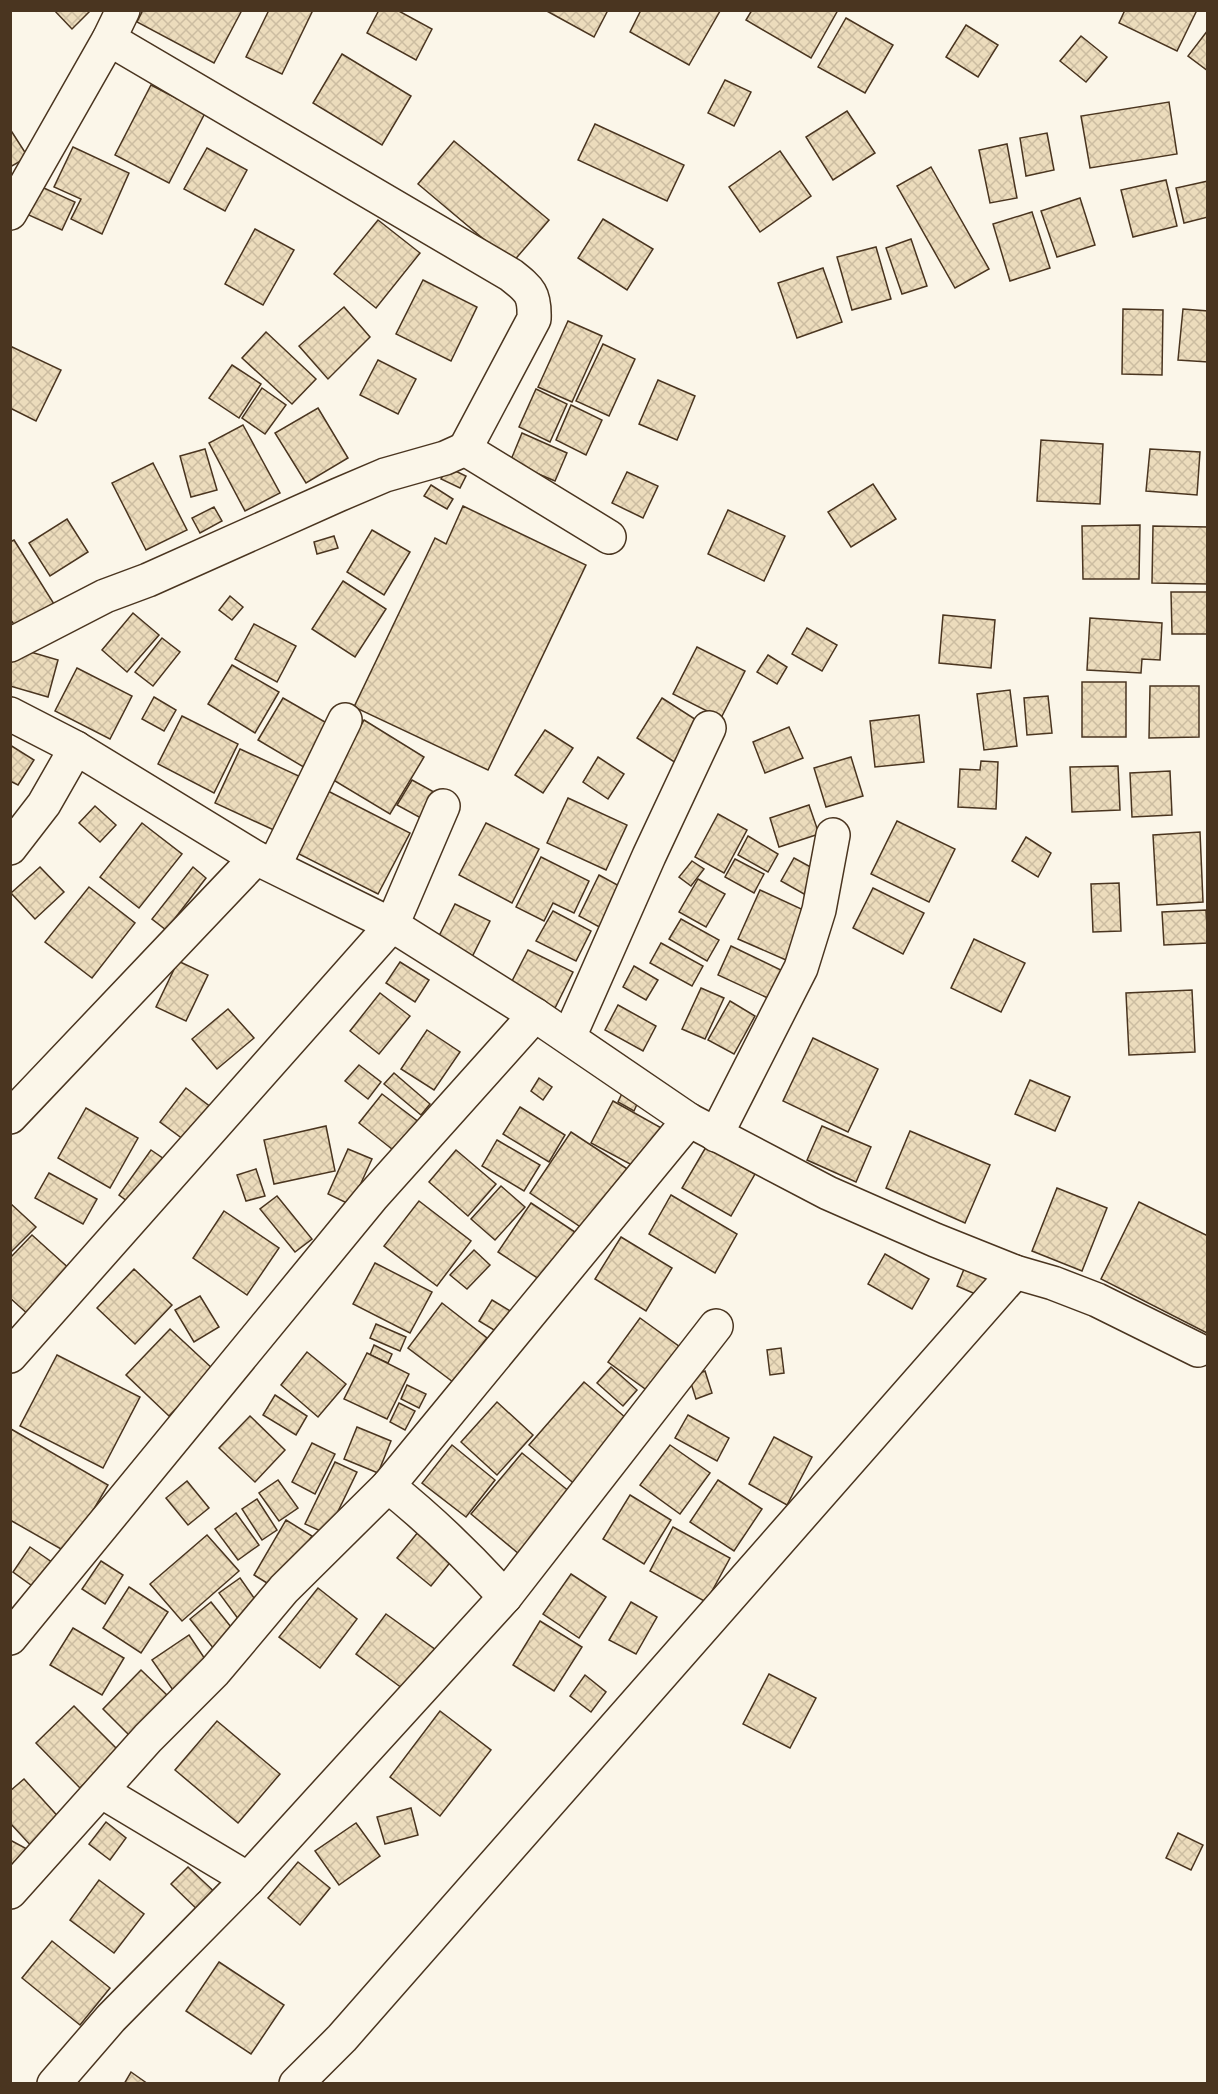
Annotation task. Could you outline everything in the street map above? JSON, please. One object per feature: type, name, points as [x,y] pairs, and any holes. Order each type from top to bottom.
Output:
[{"type":"street","points":[[10,213],[116,25],[501,268],[524,285],[533,295],[534,319],[465,449],[445,458],[385,475],[105,597],[10,645]]},
{"type":"street","points":[[465,449],[609,537]]},
{"type":"street","points":[[10,714],[76,748],[265,862],[392,925],[569,1037],[703,1127],[828,1193],[1015,1272],[1053,1282],[1096,1300],[1198,1350]]},
{"type":"street","points":[[10,1117],[158,959],[265,862],[345,720]]},
{"type":"street","points":[[569,1037],[649,856],[710,728]]},
{"type":"street","points":[[10,848],[44,804],[76,748]]},
{"type":"street","points":[[10,1356],[392,925],[443,806]]},
{"type":"street","points":[[10,1892],[148,1738],[215,1671],[284,1589],[388,1486],[703,1127],[801,968],[819,910],[833,835]]},
{"type":"street","points":[[10,1638],[372,1197],[535,1015]]},
{"type":"street","points":[[296,2084],[342,2038],[1015,1272]]},
{"type":"street","points":[[54,2084],[111,2018],[248,1879],[505,1597],[716,1326]]},
{"type":"street","points":[[388,1486],[465,1552],[505,1597]]},
{"type":"street","points":[[101,1791],[248,1879]]},
{"type":"building","points":[[54,10],[91,10],[72,29]]},
{"type":"building","points":[[143,10],[242,10],[214,63],[137,22]]},
{"type":"building","points":[[269,10],[313,10],[282,74],[246,57]]},
{"type":"building","points":[[379,10],[397,10],[432,29],[416,60],[367,33]]},
{"type":"building","points":[[545,10],[608,10],[594,37]]},
{"type":"building","points":[[641,10],[720,11],[689,65],[630,32]]},
{"type":"building","points":[[752,10],[838,10],[811,58],[746,20]]},
{"type":"building","points":[[1125,10],[1197,10],[1177,51],[1119,23]]},
{"type":"building","points":[[846,18],[893,45],[865,93],[818,67]]},
{"type":"building","points":[[966,25],[998,45],[978,77],[946,57]]},
{"type":"building","points":[[1208,30],[1208,71],[1188,56]]},
{"type":"building","points":[[1081,36],[1107,57],[1086,82],[1060,61]]},
{"type":"building","points":[[342,54],[411,96],[382,145],[313,103]]},
{"type":"building","points":[[725,80],[751,92],[734,126],[708,113]]},
{"type":"building","points":[[151,85],[205,113],[169,183],[115,155]]},
{"type":"building","points":[[1169,102],[1177,154],[1090,168],[1081,116]]},
{"type":"building","points":[[847,111],[875,153],[833,180],[806,137]]},
{"type":"building","points":[[595,124],[684,165],[667,201],[578,160]]},
{"type":"building","points":[[10,129],[28,157],[10,167]]},
{"type":"building","points":[[1047,133],[1054,170],[1026,176],[1020,138]]},
{"type":"building","points":[[454,141],[549,220],[512,263],[418,184]]},
{"type":"building","points":[[1007,144],[1017,198],[990,203],[979,150]]},
{"type":"building","points":[[73,147],[129,173],[102,234],[71,219],[81,199],[54,187]]},
{"type":"building","points":[[207,148],[247,170],[225,211],[184,189]]},
{"type":"building","points":[[780,151],[811,196],[760,232],[729,187]]},
{"type":"building","points":[[931,167],[989,269],[955,288],[897,186]]},
{"type":"building","points":[[1166,180],[1177,226],[1133,237],[1121,190]]},
{"type":"building","points":[[1208,181],[1208,217],[1184,223],[1176,188]]},
{"type":"building","points":[[35,184],[75,202],[62,230],[22,212]]},
{"type":"building","points":[[1080,198],[1095,245],[1057,257],[1041,211]]},
{"type":"building","points":[[1032,212],[1050,268],[1010,281],[993,224]]},
{"type":"building","points":[[603,219],[653,249],[627,290],[578,258]]},
{"type":"building","points":[[378,220],[420,253],[376,308],[334,274]]},
{"type":"building","points":[[255,229],[294,250],[263,305],[225,284]]},
{"type":"building","points":[[911,239],[927,286],[902,294],[886,248]]},
{"type":"building","points":[[876,247],[891,299],[852,310],[837,257]]},
{"type":"building","points":[[823,268],[842,322],[797,338],[778,283]]},
{"type":"building","points":[[423,280],[477,307],[451,361],[396,334]]},
{"type":"building","points":[[344,307],[370,337],[328,379],[299,346]]},
{"type":"building","points":[[1123,309],[1163,310],[1162,375],[1122,374]]},
{"type":"building","points":[[1183,309],[1208,311],[1208,362],[1178,360]]},
{"type":"building","points":[[568,321],[602,336],[572,402],[538,387]]},
{"type":"building","points":[[266,332],[316,379],[292,404],[242,358]]},
{"type":"building","points":[[603,344],[635,359],[609,416],[576,401]]},
{"type":"building","points":[[10,346],[61,370],[36,421],[10,408]]},
{"type":"building","points":[[378,360],[416,379],[398,414],[360,395]]},
{"type":"building","points":[[232,365],[261,384],[239,418],[209,398]]},
{"type":"building","points":[[658,380],[695,396],[677,440],[639,424]]},
{"type":"building","points":[[262,388],[286,405],[265,434],[242,418]]},
{"type":"building","points":[[536,389],[567,404],[550,442],[519,427]]},
{"type":"building","points":[[571,405],[602,420],[586,455],[556,440]]},
{"type":"building","points":[[318,408],[348,458],[306,483],[275,433]]},
{"type":"building","points":[[243,425],[280,493],[245,511],[209,443]]},
{"type":"building","points":[[522,433],[567,453],[555,481],[510,462]]},
{"type":"building","points":[[1041,440],[1103,444],[1100,504],[1037,501]]},
{"type":"building","points":[[205,449],[217,490],[191,497],[180,456]]},
{"type":"building","points":[[1150,449],[1200,452],[1197,495],[1146,491]]},
{"type":"building","points":[[153,463],[187,530],[146,550],[112,483]]},
{"type":"building","points":[[447,467],[466,476],[460,488],[441,479]]},
{"type":"building","points":[[627,472],[658,486],[643,518],[612,503]]},
{"type":"building","points":[[873,484],[896,519],[851,547],[828,512]]},
{"type":"building","points":[[431,485],[453,499],[447,509],[424,496]]},
{"type":"building","points":[[463,506],[586,565],[488,770],[354,707],[435,538],[446,544]]},
{"type":"building","points":[[214,507],[222,521],[200,533],[192,518]]},
{"type":"building","points":[[728,510],[785,536],[764,581],[708,554]]},
{"type":"building","points":[[67,519],[88,552],[50,576],[29,543]]},
{"type":"building","points":[[1140,525],[1139,579],[1083,579],[1082,526]]},
{"type":"building","points":[[1153,526],[1208,527],[1208,584],[1152,583]]},
{"type":"building","points":[[372,530],[410,552],[384,595],[347,572]]},
{"type":"building","points":[[334,536],[338,548],[317,554],[314,542]]},
{"type":"building","points":[[14,540],[54,604],[16,627],[10,619],[10,542]]},
{"type":"building","points":[[343,581],[386,609],[355,657],[312,629]]},
{"type":"building","points":[[1171,592],[1208,592],[1208,634],[1172,634]]},
{"type":"building","points":[[230,596],[243,607],[232,620],[219,610]]},
{"type":"building","points":[[133,613],[159,635],[127,672],[102,650]]},
{"type":"building","points":[[943,615],[995,620],[991,668],[939,663]]},
{"type":"building","points":[[1090,618],[1162,623],[1160,660],[1142,659],[1141,673],[1087,670]]},
{"type":"building","points":[[254,624],[296,646],[277,682],[235,659]]},
{"type":"building","points":[[807,628],[837,645],[822,671],[792,654]]},
{"type":"building","points":[[162,638],[180,652],[153,686],[135,672]]},
{"type":"building","points":[[10,646],[58,660],[48,697],[10,686]]},
{"type":"building","points":[[697,647],[745,671],[721,718],[673,694]]},
{"type":"building","points":[[768,655],[787,667],[777,684],[757,672]]},
{"type":"building","points":[[232,665],[279,692],[255,733],[208,704]]},
{"type":"building","points":[[77,668],[132,696],[110,739],[55,711]]},
{"type":"building","points":[[1082,682],[1126,682],[1126,737],[1082,737]]},
{"type":"building","points":[[1150,686],[1199,686],[1199,737],[1149,738]]},
{"type":"building","points":[[1010,690],[1017,746],[984,750],[977,694]]},
{"type":"building","points":[[1048,696],[1052,733],[1027,735],[1024,698]]},
{"type":"building","points":[[154,697],[176,710],[164,731],[142,719]]},
{"type":"building","points":[[283,698],[332,726],[307,769],[258,740]]},
{"type":"building","points":[[662,698],[701,723],[676,763],[637,738]]},
{"type":"building","points":[[919,715],[924,762],[875,767],[870,721]]},
{"type":"building","points":[[182,716],[238,744],[214,793],[158,764]]},
{"type":"building","points":[[364,720],[424,757],[390,814],[330,778]]},
{"type":"building","points":[[789,727],[803,758],[765,773],[753,742]]},
{"type":"building","points":[[545,730],[573,748],[543,793],[515,775]]},
{"type":"building","points":[[10,745],[34,760],[18,785],[10,781]]},
{"type":"building","points":[[240,749],[301,777],[276,831],[215,803]]},
{"type":"building","points":[[598,757],[624,774],[608,799],[583,782]]},
{"type":"building","points":[[851,757],[863,796],[826,807],[814,768]]},
{"type":"building","points":[[981,761],[998,762],[996,809],[958,807],[960,769],[980,770]]},
{"type":"building","points":[[1118,766],[1120,810],[1072,812],[1070,767]]},
{"type":"building","points":[[1170,771],[1172,815],[1132,817],[1130,773]]},
{"type":"building","points":[[412,780],[443,797],[430,823],[397,805]]},
{"type":"building","points":[[326,790],[410,833],[378,894],[295,852]]},
{"type":"building","points":[[568,798],[627,825],[606,870],[547,843]]},
{"type":"building","points":[[809,805],[819,834],[779,847],[770,818]]},
{"type":"building","points":[[95,806],[116,825],[100,842],[79,823]]},
{"type":"building","points":[[718,814],[747,830],[724,873],[695,857]]},
{"type":"building","points":[[897,821],[955,849],[929,902],[871,874]]},
{"type":"building","points":[[142,823],[182,854],[139,908],[100,877]]},
{"type":"building","points":[[486,823],[539,849],[512,903],[459,875]]},
{"type":"building","points":[[1200,832],[1203,902],[1157,905],[1153,835]]},
{"type":"building","points":[[748,836],[778,854],[768,872],[738,855]]},
{"type":"building","points":[[1026,837],[1051,853],[1038,877],[1012,861]]},
{"type":"building","points":[[541,857],[589,881],[574,913],[553,903],[544,921],[516,907]]},
{"type":"building","points":[[794,858],[818,871],[804,894],[781,881]]},
{"type":"building","points":[[735,859],[764,874],[754,893],[725,877]]},
{"type":"building","points":[[692,861],[704,869],[691,886],[679,877]]},
{"type":"building","points":[[40,867],[64,892],[35,919],[11,893]]},
{"type":"building","points":[[193,867],[206,878],[166,930],[152,919]]},
{"type":"building","points":[[599,875],[623,888],[603,929],[579,916]]},
{"type":"building","points":[[698,879],[725,894],[706,927],[679,912]]},
{"type":"building","points":[[1119,883],[1121,931],[1093,932],[1091,884]]},
{"type":"building","points":[[89,887],[135,923],[92,978],[45,942]]},
{"type":"building","points":[[873,888],[924,913],[903,954],[853,928]]},
{"type":"building","points":[[760,890],[808,912],[786,960],[738,939]]},
{"type":"building","points":[[455,904],[490,921],[470,961],[435,944]]},
{"type":"building","points":[[1206,910],[1208,943],[1164,945],[1162,912]]},
{"type":"building","points":[[553,911],[591,931],[576,961],[536,941]]},
{"type":"building","points":[[681,919],[719,940],[707,961],[669,939]]},
{"type":"building","points":[[974,939],[1025,963],[1001,1012],[951,988]]},
{"type":"building","points":[[661,943],[703,966],[692,986],[650,963]]},
{"type":"building","points":[[731,946],[783,971],[770,999],[718,975]]},
{"type":"building","points":[[528,950],[573,972],[555,1008],[510,985]]},
{"type":"building","points":[[178,961],[208,975],[186,1021],[156,1007]]},
{"type":"building","points":[[400,962],[429,980],[415,1002],[386,983]]},
{"type":"building","points":[[634,966],[658,980],[646,1000],[623,987]]},
{"type":"building","points":[[701,988],[724,998],[705,1039],[682,1029]]},
{"type":"building","points":[[1192,990],[1195,1052],[1129,1055],[1126,993]]},
{"type":"building","points":[[380,993],[410,1016],[379,1054],[350,1031]]},
{"type":"building","points":[[730,1001],[755,1016],[734,1054],[708,1040]]},
{"type":"building","points":[[618,1005],[656,1026],[643,1051],[605,1030]]},
{"type":"building","points":[[228,1009],[254,1038],[217,1069],[192,1039]]},
{"type":"building","points":[[427,1030],[460,1052],[434,1090],[401,1069]]},
{"type":"building","points":[[813,1038],[878,1069],[848,1132],[783,1101]]},
{"type":"building","points":[[359,1065],[381,1082],[368,1099],[345,1081]]},
{"type":"building","points":[[394,1073],[430,1104],[421,1115],[384,1084]]},
{"type":"building","points":[[539,1078],[552,1087],[543,1100],[531,1091]]},
{"type":"building","points":[[1030,1080],[1070,1097],[1055,1131],[1015,1114]]},
{"type":"building","points":[[625,1087],[641,1095],[634,1111],[618,1102]]},
{"type":"building","points":[[186,1088],[212,1108],[187,1142],[160,1122]]},
{"type":"building","points":[[382,1094],[420,1123],[397,1153],[359,1123]]},
{"type":"building","points":[[613,1101],[665,1130],[643,1171],[591,1143]]},
{"type":"building","points":[[520,1107],[565,1135],[549,1162],[503,1134]]},
{"type":"building","points":[[86,1108],[138,1138],[110,1188],[58,1158]]},
{"type":"building","points":[[326,1126],[335,1171],[274,1184],[264,1140]]},
{"type":"building","points":[[822,1126],[871,1147],[856,1182],[807,1160]]},
{"type":"building","points":[[910,1131],[990,1165],[965,1223],[886,1188]]},
{"type":"building","points":[[571,1132],[632,1172],[591,1234],[530,1193]]},
{"type":"building","points":[[497,1140],[540,1165],[524,1191],[482,1166]]},
{"type":"building","points":[[706,1147],[755,1174],[731,1216],[682,1188]]},
{"type":"building","points":[[348,1149],[372,1159],[351,1205],[328,1194]]},
{"type":"building","points":[[151,1150],[167,1161],[135,1207],[119,1195]]},
{"type":"building","points":[[456,1150],[496,1184],[468,1216],[429,1182]]},
{"type":"building","points":[[256,1169],[265,1196],[246,1201],[237,1175]]},
{"type":"building","points":[[49,1173],[97,1199],[83,1224],[35,1198]]},
{"type":"building","points":[[501,1186],[525,1207],[495,1240],[471,1219]]},
{"type":"building","points":[[1057,1188],[1107,1208],[1082,1271],[1032,1251]]},
{"type":"building","points":[[671,1195],[737,1234],[715,1273],[649,1234]]},
{"type":"building","points":[[277,1196],[312,1239],[295,1252],[260,1209]]},
{"type":"building","points":[[419,1201],[471,1241],[437,1286],[384,1246]]},
{"type":"building","points":[[1139,1202],[1208,1236],[1207,1333],[1101,1279]]},
{"type":"building","points":[[10,1203],[36,1227],[10,1253]]},
{"type":"building","points":[[531,1203],[581,1236],[548,1285],[498,1252]]},
{"type":"building","points":[[224,1211],[279,1248],[247,1295],[193,1258]]},
{"type":"building","points":[[32,1235],[72,1271],[30,1316],[10,1298],[10,1258]]},
{"type":"building","points":[[621,1237],[672,1268],[646,1311],[595,1279]]},
{"type":"building","points":[[474,1250],[490,1265],[467,1289],[450,1275]]},
{"type":"building","points":[[885,1254],[929,1279],[912,1309],[868,1284]]},
{"type":"building","points":[[967,1262],[990,1273],[980,1296],[957,1286]]},
{"type":"building","points":[[375,1263],[432,1292],[410,1333],[353,1304]]},
{"type":"building","points":[[134,1269],[172,1305],[135,1344],[97,1308]]},
{"type":"building","points":[[200,1296],[219,1327],[194,1342],[175,1310]]},
{"type":"building","points":[[492,1300],[517,1315],[504,1336],[479,1321]]},
{"type":"building","points":[[442,1303],[487,1338],[453,1382],[408,1348]]},
{"type":"building","points":[[640,1318],[680,1347],[648,1391],[608,1362]]},
{"type":"building","points":[[376,1324],[406,1337],[400,1351],[370,1338]]},
{"type":"building","points":[[170,1329],[214,1370],[169,1416],[126,1375]]},
{"type":"building","points":[[374,1345],[392,1354],[388,1363],[370,1355]]},
{"type":"building","points":[[781,1348],[784,1373],[770,1375],[767,1350]]},
{"type":"building","points":[[307,1352],[346,1384],[318,1417],[281,1385]]},
{"type":"building","points":[[367,1353],[409,1374],[387,1419],[344,1399]]},
{"type":"building","points":[[57,1355],[140,1397],[103,1468],[20,1426]]},
{"type":"building","points":[[611,1367],[637,1390],[623,1406],[597,1383]]},
{"type":"building","points":[[705,1371],[712,1393],[696,1399],[689,1377]]},
{"type":"building","points":[[584,1382],[633,1424],[578,1487],[529,1445]]},
{"type":"building","points":[[407,1385],[426,1394],[419,1408],[401,1399]]},
{"type":"building","points":[[275,1395],[307,1416],[296,1435],[263,1415]]},
{"type":"building","points":[[497,1402],[533,1435],[497,1475],[461,1442]]},
{"type":"building","points":[[399,1403],[415,1411],[405,1430],[390,1422]]},
{"type":"building","points":[[688,1415],[729,1438],[717,1461],[675,1438]]},
{"type":"building","points":[[250,1416],[285,1450],[255,1482],[219,1448]]},
{"type":"building","points":[[357,1427],[391,1441],[378,1473],[344,1459]]},
{"type":"building","points":[[11,1429],[108,1485],[68,1553],[10,1520]]},
{"type":"building","points":[[774,1437],[812,1457],[787,1505],[749,1484]]},
{"type":"building","points":[[312,1443],[335,1454],[315,1494],[292,1482]]},
{"type":"building","points":[[452,1445],[495,1480],[466,1517],[422,1483]]},
{"type":"building","points":[[670,1445],[710,1473],[680,1514],[640,1485]]},
{"type":"building","points":[[522,1453],[570,1492],[519,1554],[471,1514]]},
{"type":"building","points":[[335,1462],[357,1472],[327,1534],[305,1524]]},
{"type":"building","points":[[278,1480],[298,1508],[279,1521],[259,1493]]},
{"type":"building","points":[[718,1480],[762,1509],[734,1551],[690,1522]]},
{"type":"building","points":[[187,1481],[209,1508],[188,1525],[166,1498]]},
{"type":"building","points":[[630,1495],[671,1520],[644,1564],[603,1539]]},
{"type":"building","points":[[257,1499],[277,1530],[262,1540],[242,1509]]},
{"type":"building","points":[[236,1513],[259,1545],[238,1560],[215,1529]]},
{"type":"building","points":[[286,1520],[312,1536],[280,1591],[254,1575]]},
{"type":"building","points":[[423,1526],[457,1554],[431,1586],[397,1558]]},
{"type":"building","points":[[673,1527],[730,1558],[706,1602],[650,1571]]},
{"type":"building","points":[[207,1535],[239,1571],[182,1621],[150,1584]]},
{"type":"building","points":[[30,1547],[59,1567],[42,1593],[13,1572]]},
{"type":"building","points":[[101,1561],[123,1575],[105,1604],[82,1589]]},
{"type":"building","points":[[571,1574],[606,1597],[579,1638],[543,1614]]},
{"type":"building","points":[[240,1578],[259,1605],[239,1620],[219,1593]]},
{"type":"building","points":[[129,1587],[168,1612],[141,1653],[103,1628]]},
{"type":"building","points":[[318,1588],[357,1619],[320,1668],[279,1637]]},
{"type":"building","points":[[211,1602],[235,1632],[214,1649],[190,1619]]},
{"type":"building","points":[[631,1602],[657,1617],[636,1654],[609,1640]]},
{"type":"building","points":[[386,1614],[436,1650],[406,1691],[356,1654]]},
{"type":"building","points":[[540,1621],[582,1647],[554,1691],[513,1665]]},
{"type":"building","points":[[73,1628],[124,1658],[102,1695],[50,1665]]},
{"type":"building","points":[[189,1635],[211,1668],[175,1693],[152,1660]]},
{"type":"building","points":[[141,1670],[168,1696],[130,1736],[103,1709]]},
{"type":"building","points":[[769,1674],[816,1698],[790,1748],[743,1724]]},
{"type":"building","points":[[585,1675],[606,1692],[591,1712],[570,1696]]},
{"type":"building","points":[[74,1706],[118,1750],[80,1788],[36,1743]]},
{"type":"building","points":[[440,1711],[491,1750],[440,1816],[390,1777]]},
{"type":"building","points":[[217,1721],[280,1774],[238,1823],[175,1770]]},
{"type":"building","points":[[24,1779],[63,1822],[34,1849],[10,1823],[10,1791]]},
{"type":"building","points":[[411,1808],[418,1835],[385,1844],[377,1817]]},
{"type":"building","points":[[106,1822],[126,1838],[110,1860],[89,1844]]},
{"type":"building","points":[[356,1823],[380,1856],[339,1885],[315,1851]]},
{"type":"building","points":[[1178,1833],[1203,1845],[1191,1870],[1166,1858]]},
{"type":"building","points":[[10,1840],[27,1849],[10,1879]]},
{"type":"building","points":[[298,1862],[330,1888],[300,1925],[268,1898]]},
{"type":"building","points":[[188,1867],[222,1899],[205,1917],[171,1884]]},
{"type":"building","points":[[99,1880],[144,1914],[114,1953],[70,1920]]},
{"type":"building","points":[[52,1941],[110,1988],[80,2025],[22,1978]]},
{"type":"building","points":[[219,1962],[284,2005],[251,2054],[186,2011]]},
{"type":"building","points":[[131,2072],[148,2084],[124,2084]]}]
